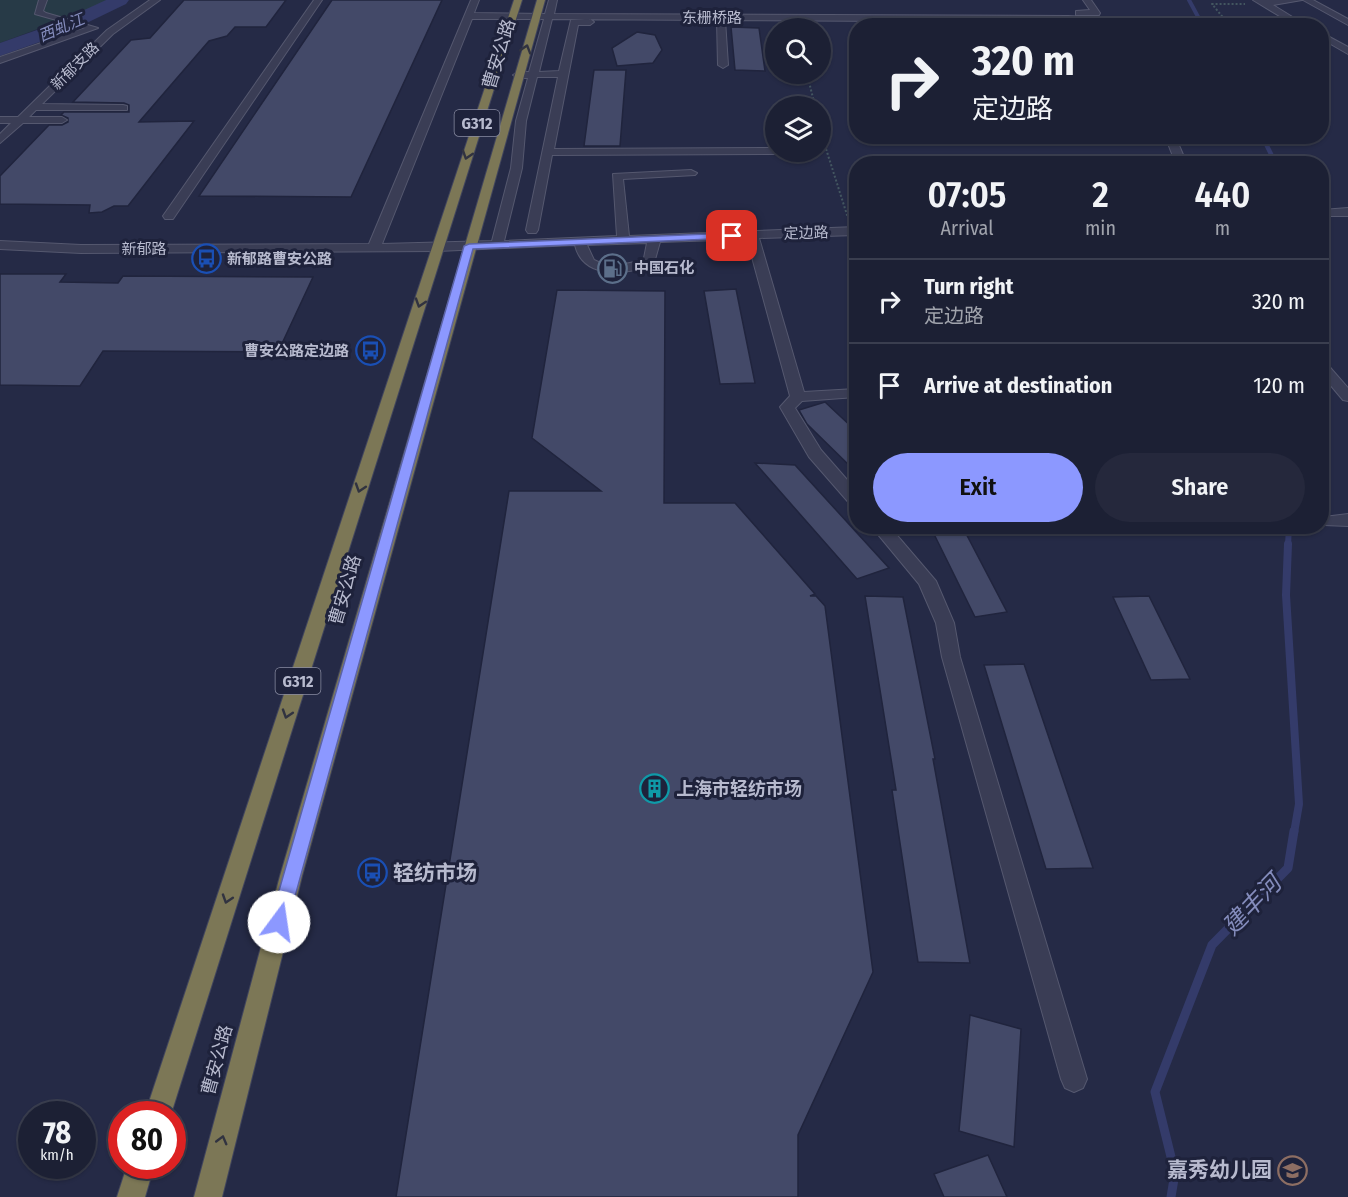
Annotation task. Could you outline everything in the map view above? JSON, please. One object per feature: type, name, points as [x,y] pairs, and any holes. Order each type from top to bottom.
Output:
[{"type":"highway","name":"曹安公路","points":[[208,1197],[291,876],[541,0]]},
{"type":"highway","name":"曹安公路","points":[[162,1101],[438,247],[511,17],[513,4]]},
{"type":"highway","points":[[131,1197],[137,1179]]},
{"type":"street","points":[[43,0],[38,12],[110,32]]},
{"type":"street","name":"新郁支路","points":[[0,140],[110,32],[156,0]]},
{"type":"street","points":[[169,216],[318,0]]},
{"type":"street","points":[[497,245],[519,158],[522,138],[521,121],[553,0]]},
{"type":"street","points":[[532,230],[576,9],[1096,14],[1087,0]]},
{"type":"street","points":[[1261,2],[1298,0]]},
{"type":"street","points":[[1307,0],[1348,21]]},
{"type":"street","points":[[1261,2],[1289,18]]},
{"type":"street","points":[[374,247],[468,16],[477,3]]},
{"type":"street","points":[[468,16],[765,22]]},
{"type":"street","points":[[721,20],[723,65]]},
{"type":"street","points":[[831,22],[849,22]]},
{"type":"street","points":[[0,60],[92,27]]},
{"type":"street","points":[[1329,40],[1348,51]]},
{"type":"street","points":[[518,75],[563,74]]},
{"type":"street","points":[[34,107],[123,108]]},
{"type":"street","points":[[0,120],[62,120]]},
{"type":"street","points":[[548,152],[765,151]]},
{"type":"street","points":[[623,240],[617,176],[691,173]]},
{"type":"street","points":[[1329,213],[1348,212]]},
{"type":"street","name":"定边路","points":[[469,246],[849,231]]},
{"type":"street","points":[[752,235],[798,397]]},
{"type":"street","points":[[580,242],[584,258],[592,265],[641,267],[650,260],[654,239]]},
{"type":"street","name":"新郁路","points":[[0,245],[81,249],[469,246]]},
{"type":"street","points":[[1329,375],[1348,397]]},
{"type":"street","points":[[849,393],[798,397],[787,407],[815,453],[849,492]]},
{"type":"street","points":[[1330,521],[1348,520]]},
{"type":"street","points":[[886,534],[927,581],[945,623],[951,657],[1074,1079]]},
{"type":"path","points":[[1223,18],[1212,4],[1261,2]]},
{"type":"path","points":[[831,162],[849,214]]},
{"type":"shaded area","points":[[0,0],[106,0],[97,7],[0,43]]},
{"type":"building","points":[[184,0],[286,0],[266,27],[235,27],[227,36],[209,41],[139,122],[194,121],[128,206],[114,206],[102,212],[89,213],[90,205],[0,204],[0,176],[49,125],[62,125],[68,122],[68,118],[61,115],[64,112],[129,112],[129,105],[124,103],[73,102],[131,40],[150,38]]},
{"type":"building","points":[[332,0],[442,0],[351,197],[199,196]]},
{"type":"building","points":[[731,27],[759,28],[765,71],[735,70]]},
{"type":"building","points":[[637,32],[655,35],[662,50],[653,63],[617,66],[612,48]]},
{"type":"building","points":[[594,70],[626,70],[620,146],[584,146]]},
{"type":"building","points":[[0,274],[66,274],[60,282],[118,283],[123,276],[313,277],[278,352],[103,351],[80,386],[0,385]]},
{"type":"building","points":[[736,289],[755,383],[720,384],[704,291]]},
{"type":"building","name":"上海市轻纺市场","points":[[557,290],[665,291],[664,503],[735,503],[815,594],[810,596],[816,596],[825,606],[873,972],[798,1135],[798,1197],[396,1197],[509,491],[601,491],[532,438]]},
{"type":"building","points":[[825,402],[849,424],[849,465],[807,424],[799,410]]},
{"type":"building","points":[[755,463],[795,465],[849,524],[849,534],[858,534],[889,568],[857,579]]},
{"type":"building","points":[[934,534],[966,534],[1007,612],[975,617]]},
{"type":"building","points":[[865,596],[903,597],[935,759],[933,759],[970,963],[918,962],[892,790],[896,790]]},
{"type":"building","points":[[1149,596],[1190,679],[1151,680],[1113,597]]},
{"type":"building","points":[[1024,664],[1093,868],[1046,869],[984,665]]},
{"type":"building","points":[[970,1015],[1021,1029],[1014,1147],[959,1131]]},
{"type":"building","points":[[988,1155],[1007,1197],[944,1197],[934,1174]]},
{"type":"waterway","name":"西虬江","points":[[0,50],[76,22],[120,0]]},
{"type":"waterway","name":"建丰河","points":[[1189,0],[1199,18]]},
{"type":"waterway","name":"建丰河","points":[[1266,144],[1272,156]]},
{"type":"waterway","name":"建丰河","points":[[1288,546],[1289,534]]},
{"type":"waterway","name":"建丰河","points":[[1288,544],[1286,595],[1299,804],[1294,833]]},
{"type":"waterway","name":"建丰河","points":[[1171,1197],[1175,1173],[1155,1092],[1212,945],[1288,868],[1294,831]]},
{"type":"place","name":"新郁路曹安公路","points":[[206,259]]},
{"type":"place","name":"中国石化","points":[[613,268]]},
{"type":"place","name":"曹安公路定边路","points":[[370,351]]},
{"type":"place","name":"上海市轻纺市场","points":[[655,789]]},
{"type":"place","name":"轻纺市场","points":[[372,873]]},
{"type":"place","name":"嘉秀幼儿园","points":[[1293,1170]]},
{"type":"route","points":[[279,922],[469,246],[732,236]]}]
